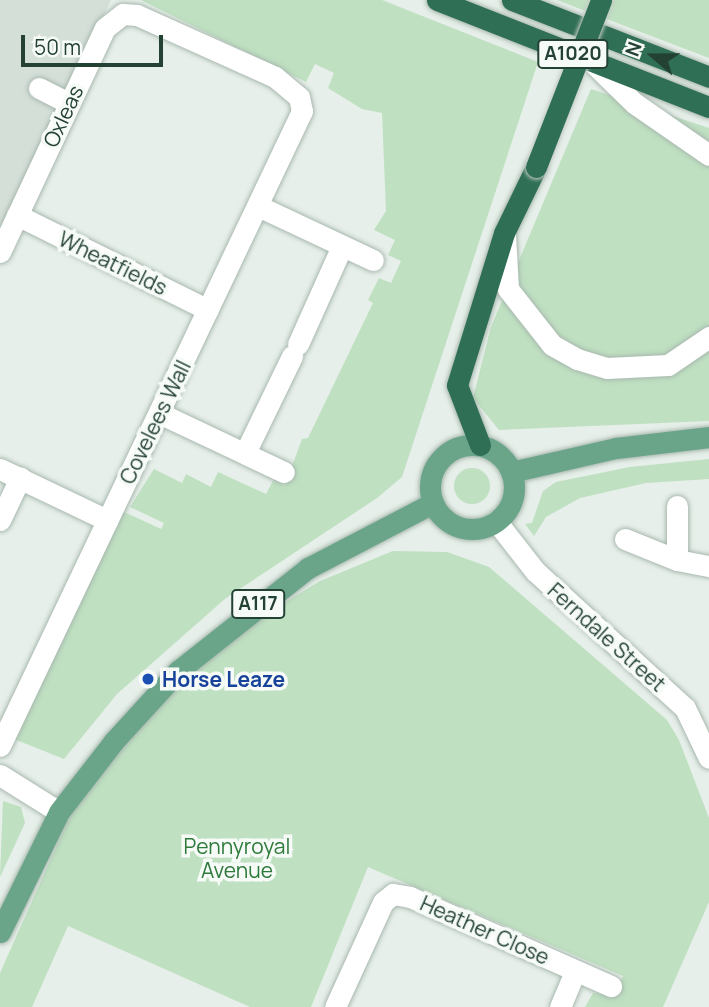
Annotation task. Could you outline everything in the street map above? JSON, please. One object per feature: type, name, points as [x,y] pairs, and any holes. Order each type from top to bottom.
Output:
[{"type":"highway","name":"A1020","points":[[437,0],[709,107]]},
{"type":"highway","name":"A1020","points":[[512,0],[709,77]]},
{"type":"highway","points":[[480,446],[457,386],[505,233],[601,0]]},
{"type":"main road","points":[[512,472],[616,448],[709,438]]},
{"type":"main road","points":[[460,446],[480,446],[499,454],[512,472],[512,499],[496,521],[482,527],[460,526],[441,515],[433,503],[430,483],[443,457],[460,446]]},
{"type":"main road","name":"A117","points":[[0,932],[59,811],[161,689],[216,637],[307,568],[433,503]]},
{"type":"street","name":"Oxleas","points":[[0,252],[105,28],[112,19],[129,13],[275,77],[299,97]]},
{"type":"street","points":[[593,63],[634,103],[709,155]]},
{"type":"street","points":[[39,88],[69,103]]},
{"type":"street","name":"Covelees Wall","points":[[0,746],[302,111],[299,97]]},
{"type":"street","points":[[258,206],[373,260]]},
{"type":"street","name":"Wheatfields","points":[[17,215],[208,310]]},
{"type":"street","points":[[505,233],[508,289],[552,345],[577,359],[607,368],[668,365],[709,337]]},
{"type":"street","points":[[245,453],[342,246]]},
{"type":"street","points":[[159,413],[284,472]]},
{"type":"street","points":[[0,468],[107,520]]},
{"type":"street","points":[[0,520],[20,478]]},
{"type":"street","points":[[677,506],[677,560]]},
{"type":"street","name":"Ferndale Street","points":[[496,521],[535,570],[702,720],[709,758]]},
{"type":"street","points":[[625,540],[677,560],[709,566]]},
{"type":"street","points":[[0,775],[59,811]]},
{"type":"street","name":"Heather Close","points":[[335,1007],[383,902],[393,894],[410,897],[611,986]]},
{"type":"street","name":"Heather Close","points":[[560,1007],[575,971]]},
{"type":"shaded area","points":[[0,0],[111,0],[0,234]]},
{"type":"green space","points":[[141,0],[382,0],[538,62],[402,477],[377,498],[226,598],[117,694],[64,759],[14,739],[122,511],[161,529],[164,523],[130,507],[154,469],[182,483],[186,474],[211,487],[218,472],[266,494],[274,479],[285,485],[302,439],[308,438],[373,303],[368,300],[379,278],[391,283],[401,261],[388,255],[395,240],[374,230],[386,211],[382,113],[362,109],[328,88],[334,73],[315,64],[306,82]]},
{"type":"green space","points":[[557,0],[709,0],[709,58]]},
{"type":"green space","points":[[591,89],[709,128],[709,421],[499,430],[473,398],[491,327]]},
{"type":"green space","points":[[709,459],[709,479],[646,483],[580,498],[546,517],[534,536],[525,524],[532,523],[543,491],[556,482],[630,467]]},
{"type":"green space","points":[[472,468],[485,473],[490,486],[485,499],[472,504],[459,499],[454,486],[459,473]]},
{"type":"green space","name":"Pennyroyal Avenue","points":[[393,551],[447,552],[489,567],[667,720],[679,740],[709,818],[709,902],[663,1007],[585,1007],[593,993],[615,995],[623,976],[368,867],[311,1007],[250,1007],[68,926],[32,1007],[0,1007],[0,973],[74,807],[129,738],[183,679],[259,618],[320,581]]},
{"type":"green space","points":[[3,801],[21,807],[25,823],[0,877]]},
{"type":"place","name":"Horse Leaze","points":[[148,679]]}]
